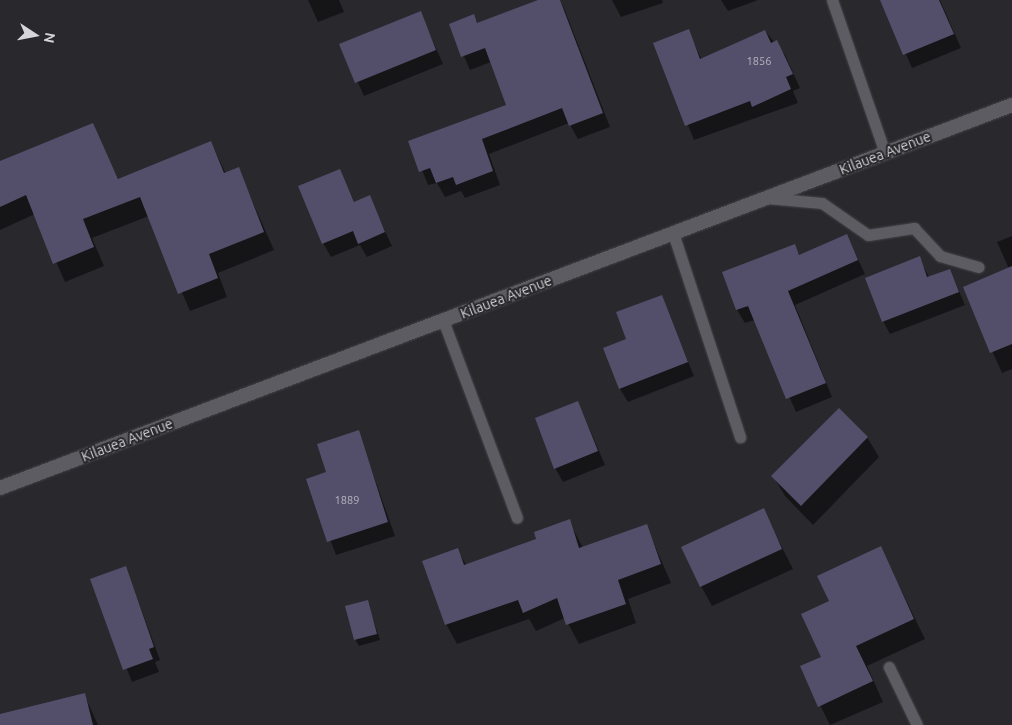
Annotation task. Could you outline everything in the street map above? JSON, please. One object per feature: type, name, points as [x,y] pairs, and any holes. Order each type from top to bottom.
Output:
[{"type":"street","name":"Kilauea Avenue","points":[[0,488],[1012,105]]},
{"type":"lane","points":[[832,0],[885,153]]},
{"type":"lane","points":[[765,198],[822,203],[868,235],[914,228],[940,256],[978,267]]},
{"type":"lane","points":[[673,233],[740,436]]},
{"type":"lane","points":[[443,320],[517,518]]},
{"type":"lane","points":[[889,667],[917,725]]},
{"type":"building","points":[[538,0],[560,0],[603,113],[569,126],[562,108],[482,139],[493,171],[456,185],[453,177],[436,183],[430,168],[419,172],[408,141],[506,105],[485,48],[461,57],[449,24],[474,14],[477,23]]},
{"type":"building","points":[[880,0],[939,0],[954,34],[903,55]]},
{"type":"building","points":[[421,11],[436,50],[355,83],[339,44]]},
{"type":"building","points":[[689,29],[700,59],[765,30],[771,43],[777,40],[793,74],[786,77],[791,89],[752,107],[750,101],[685,126],[653,43]]},
{"type":"building","points":[[93,123],[118,179],[211,141],[224,173],[239,167],[264,232],[209,254],[218,278],[178,294],[140,197],[83,219],[94,247],[53,264],[26,195],[0,207],[0,161]]},
{"type":"building","points":[[340,169],[354,202],[370,195],[385,232],[358,244],[353,231],[322,244],[298,186]]},
{"type":"building","points":[[847,234],[858,260],[788,291],[826,383],[786,399],[748,306],[736,310],[722,272],[795,244],[799,255]]},
{"type":"building","points":[[920,256],[927,277],[950,269],[959,292],[882,322],[865,278]]},
{"type":"building","points":[[1012,266],[1012,344],[990,353],[963,287]]},
{"type":"building","points":[[662,295],[688,362],[619,389],[603,348],[626,339],[616,312]]},
{"type":"building","points":[[578,401],[598,451],[554,469],[535,418]]},
{"type":"building","points":[[839,408],[868,437],[801,506],[771,476]]},
{"type":"building","points":[[359,430],[388,522],[327,542],[306,479],[326,472],[317,444]]},
{"type":"building","points":[[764,508],[782,549],[700,587],[681,547]]},
{"type":"building","points":[[570,519],[579,548],[647,524],[661,564],[618,580],[626,604],[566,625],[557,598],[523,613],[518,600],[445,625],[422,561],[458,548],[464,565],[536,539],[534,532]]},
{"type":"building","points":[[881,546],[914,619],[856,646],[873,681],[818,707],[800,666],[821,657],[801,614],[829,601],[817,576]]},
{"type":"building","points":[[126,566],[154,647],[149,649],[153,659],[123,670],[90,579]]},
{"type":"building","points":[[368,600],[377,634],[354,640],[345,606]]},
{"type":"building","points":[[85,693],[93,725],[0,725],[0,714]]}]
